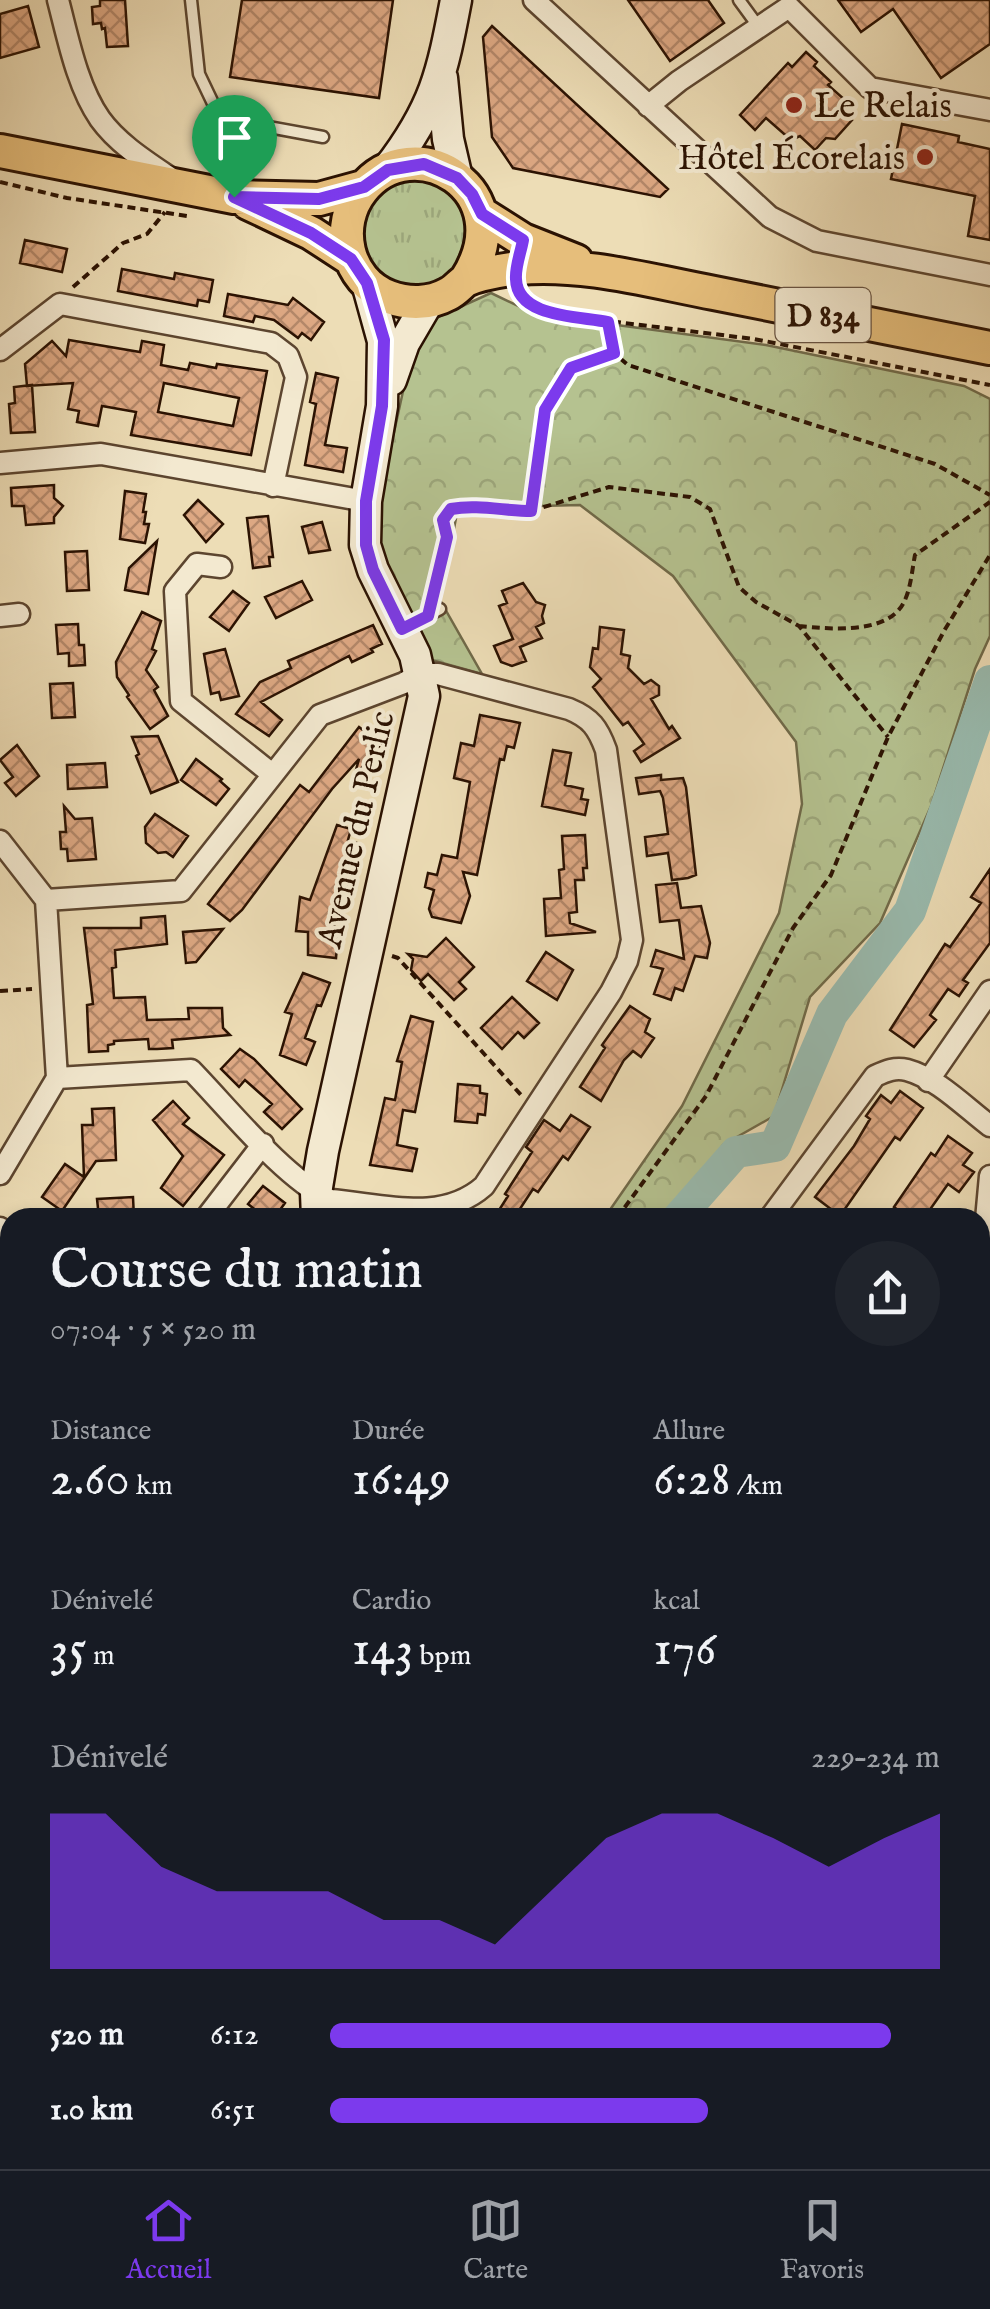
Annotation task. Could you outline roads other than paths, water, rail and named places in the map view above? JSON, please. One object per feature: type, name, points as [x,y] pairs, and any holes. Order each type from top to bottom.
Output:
[{"type":"main road","points":[[0,152],[173,200],[234,197],[319,199],[424,164],[457,178],[472,194],[482,214],[484,238],[479,260],[466,280],[449,294],[428,302],[406,302],[385,296],[311,233],[234,197]]},
{"type":"main road","points":[[359,271],[346,240],[347,221],[353,203],[376,178]]},
{"type":"main road","name":"D 834","points":[[482,214],[523,240],[598,270]]},
{"type":"main road","name":"D 834","points":[[466,280],[518,268],[598,270],[990,348]]},
{"type":"street","points":[[58,0],[77,68],[100,118],[173,200]]},
{"type":"street","points":[[376,178],[416,133],[442,76],[456,0]]},
{"type":"street","points":[[534,0],[770,218],[817,241],[990,275]]},
{"type":"street","points":[[648,106],[678,80],[789,7],[870,88],[990,110]]},
{"type":"street","points":[[442,76],[448,139],[457,178]]},
{"type":"street","name":"Avenue du Perlic","points":[[316,1205],[367,950],[424,696],[415,622],[373,570],[366,545],[366,501],[382,406],[384,340],[359,271]]},
{"type":"street","name":"Avenue du Perlic","points":[[382,406],[404,343],[428,302]]},
{"type":"street","points":[[0,350],[60,304],[271,344],[288,356],[296,377],[273,486]]},
{"type":"street","points":[[0,464],[101,454],[366,501]]},
{"type":"street","points":[[221,567],[198,564],[174,591],[181,701],[272,774]]},
{"type":"street","points":[[46,900],[180,891],[320,715],[404,684],[420,674],[438,674],[588,717],[599,730],[606,750],[632,940],[626,961],[611,992],[484,1186],[462,1203],[436,1208]]},
{"type":"street","points":[[0,841],[46,900],[57,1078],[0,1174]]},
{"type":"street","points":[[928,1080],[990,991]]},
{"type":"street","points":[[777,1208],[875,1076],[892,1069],[907,1070],[928,1080],[990,1126]]},
{"type":"street","points":[[57,1078],[191,1070],[316,1205],[330,1200],[407,1208]]},
{"type":"street","points":[[214,1208],[263,1144]]},
{"type":"street","points":[[987,1208],[990,1176]]},
{"type":"lane","points":[[191,0],[199,74],[220,118],[323,137]]},
{"type":"lane","points":[[739,0],[758,26]]},
{"type":"lane","points":[[415,622],[440,610]]},
{"type":"waterway","points":[[687,1208],[736,1152],[775,1146],[832,1014],[910,911],[990,681]]},
{"type":"place","name":"Le Relais","points":[[794,105]]},
{"type":"place","name":"Hôtel Écorelais","points":[[925,157]]}]
